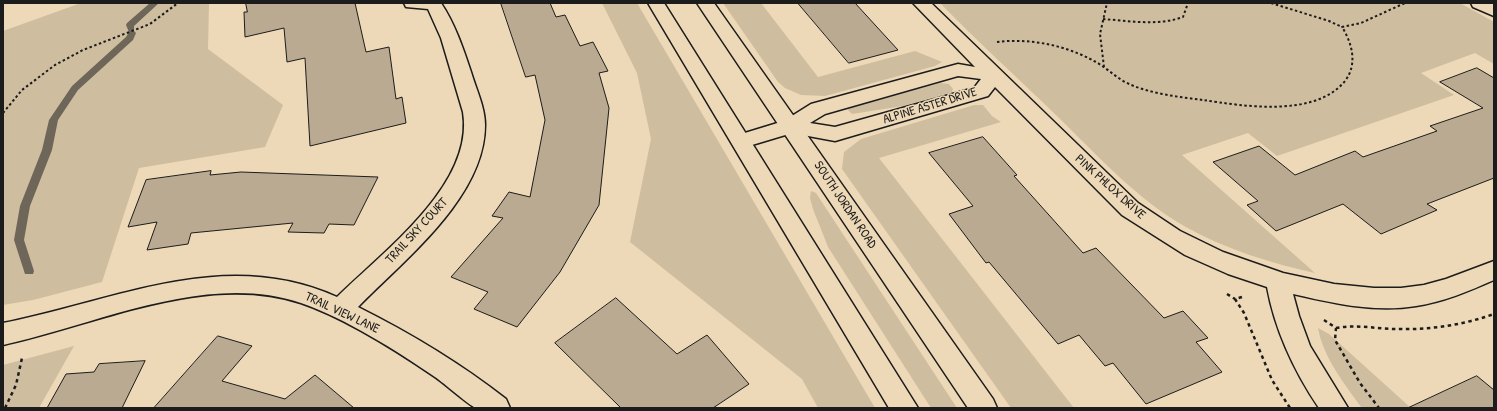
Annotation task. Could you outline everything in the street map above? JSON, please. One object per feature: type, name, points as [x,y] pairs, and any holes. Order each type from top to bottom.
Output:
[{"type":"street","name":"TRAIL SKY COURT","points":[[340,309],[436,214],[451,195],[469,157],[474,139],[475,124],[472,109],[449,33],[442,16],[433,4],[412,3]]},
{"type":"street","points":[[656,3],[742,141],[904,408]]},
{"type":"street","name":"SOUTH JORDAN ROAD","points":[[705,3],[791,126],[983,408]]},
{"type":"street","name":"PINK PHLOX DRIVE","points":[[921,3],[1116,196],[1164,233],[1205,254],[1250,274],[1278,282],[1348,296],[1414,297],[1446,289],[1494,270]]},
{"type":"street","points":[[1479,3],[1494,11]]},
{"type":"street","name":"ALPINE ASTER DRIVE","points":[[742,141],[791,126],[818,109],[958,70],[994,75],[981,92],[835,134],[791,126]]},
{"type":"street","points":[[1278,282],[1282,306],[1296,344],[1314,379],[1334,408]]},
{"type":"street","name":"TRAIL VIEW LANE","points":[[3,334],[153,295],[215,286],[248,285],[279,288],[308,296],[340,309],[440,364],[473,388],[496,408]]},
{"type":"path","points":[[3,113],[22,90],[50,69],[83,50],[150,24],[178,3]]},
{"type":"path","points":[[1104,67],[1100,41],[1107,3]]},
{"type":"path","points":[[1103,19],[1172,21],[1185,14],[1188,3]]},
{"type":"path","points":[[999,48],[993,43],[1010,40],[1036,42],[1073,52],[1104,67],[1114,76],[1128,83],[1175,96],[1251,107],[1291,105],[1324,96],[1337,88],[1348,77],[1352,69],[1352,56],[1348,36],[1342,27],[1329,21],[1271,3]]},
{"type":"path","points":[[1342,27],[1361,23],[1405,3]]},
{"type":"path","points":[[3,164],[3,175]]},
{"type":"path","points":[[1248,294],[1235,299],[1244,313],[1272,380],[1290,408]]},
{"type":"path","points":[[1321,318],[1336,328],[1344,326],[1384,329],[1436,328],[1469,322],[1494,314]]},
{"type":"path","points":[[1336,328],[1335,340],[1340,350],[1360,383],[1379,408]]},
{"type":"path","points":[[5,408],[16,385],[23,357]]},
{"type":"shaded area","points":[[81,3],[209,3],[208,49],[283,105],[265,147],[139,168],[102,282],[33,300],[3,305],[3,31]]},
{"type":"shaded area","points":[[602,3],[637,3],[875,408],[818,408],[802,379],[630,242],[651,139],[637,73]]},
{"type":"shaded area","points":[[723,3],[761,3],[818,77],[915,51],[942,62],[935,66],[825,96],[801,95],[785,88],[778,82]]},
{"type":"shaded area","points":[[940,3],[1460,3],[1494,22],[1494,64],[1475,53],[1421,73],[1454,95],[1277,156],[1248,133],[1182,155],[1315,273],[1281,265],[1215,242],[1166,215],[1118,176]]},
{"type":"shaded area","points":[[940,83],[949,84],[953,89],[952,92],[903,106],[852,114],[848,110],[849,108]]},
{"type":"shaded area","points":[[974,105],[983,105],[992,116],[1001,122],[879,158],[1074,408],[1011,408],[842,169],[844,152],[861,139]]},
{"type":"shaded area","points":[[811,191],[816,193],[957,408],[931,408],[828,247],[813,209],[810,198]]},
{"type":"shaded area","points":[[1318,328],[1329,334],[1411,408],[1362,408],[1330,360]]},
{"type":"shaded area","points":[[74,346],[39,408],[3,408],[3,365]]},
{"type":"building","points":[[246,3],[355,3],[366,52],[389,47],[396,99],[402,97],[406,123],[310,146],[305,58],[287,62],[284,28],[245,37],[244,12],[247,12]]},
{"type":"building","points":[[501,3],[550,3],[556,17],[565,15],[580,46],[593,42],[608,71],[599,73],[609,108],[599,205],[560,272],[517,327],[474,309],[488,292],[451,277],[503,218],[492,216],[509,192],[530,197],[545,120],[535,75],[526,77]]},
{"type":"building","points":[[798,3],[855,3],[898,50],[849,63]]},
{"type":"building","points":[[1477,68],[1494,78],[1494,178],[1427,204],[1437,210],[1381,234],[1343,204],[1276,231],[1247,205],[1258,201],[1213,162],[1259,146],[1295,175],[1355,151],[1363,157],[1437,131],[1430,126],[1483,108],[1440,82]]},
{"type":"building","points":[[983,137],[1017,175],[1014,176],[1083,253],[1096,248],[1164,318],[1183,311],[1208,338],[1196,342],[1222,372],[1146,404],[1113,363],[1105,366],[1079,335],[1058,344],[989,262],[986,263],[949,214],[973,206],[929,153]]},
{"type":"building","points":[[211,171],[210,175],[241,172],[378,177],[354,225],[329,224],[324,233],[288,232],[293,223],[191,233],[188,244],[147,250],[157,222],[128,227],[146,180]]},
{"type":"building","points":[[616,298],[677,354],[707,335],[749,384],[713,408],[621,408],[555,343]]},
{"type":"building","points":[[218,336],[252,346],[222,381],[285,399],[315,375],[354,408],[154,408]]},
{"type":"building","points":[[145,361],[122,408],[47,408],[66,374],[94,372],[99,364]]},
{"type":"building","points":[[1477,376],[1494,390],[1494,408],[1408,408]]},
{"type":"waterway","points":[[131,30],[130,25],[155,3]]},
{"type":"waterway","points":[[29,271],[19,240],[25,206],[47,150],[54,120],[75,88],[130,38],[132,33]]}]
